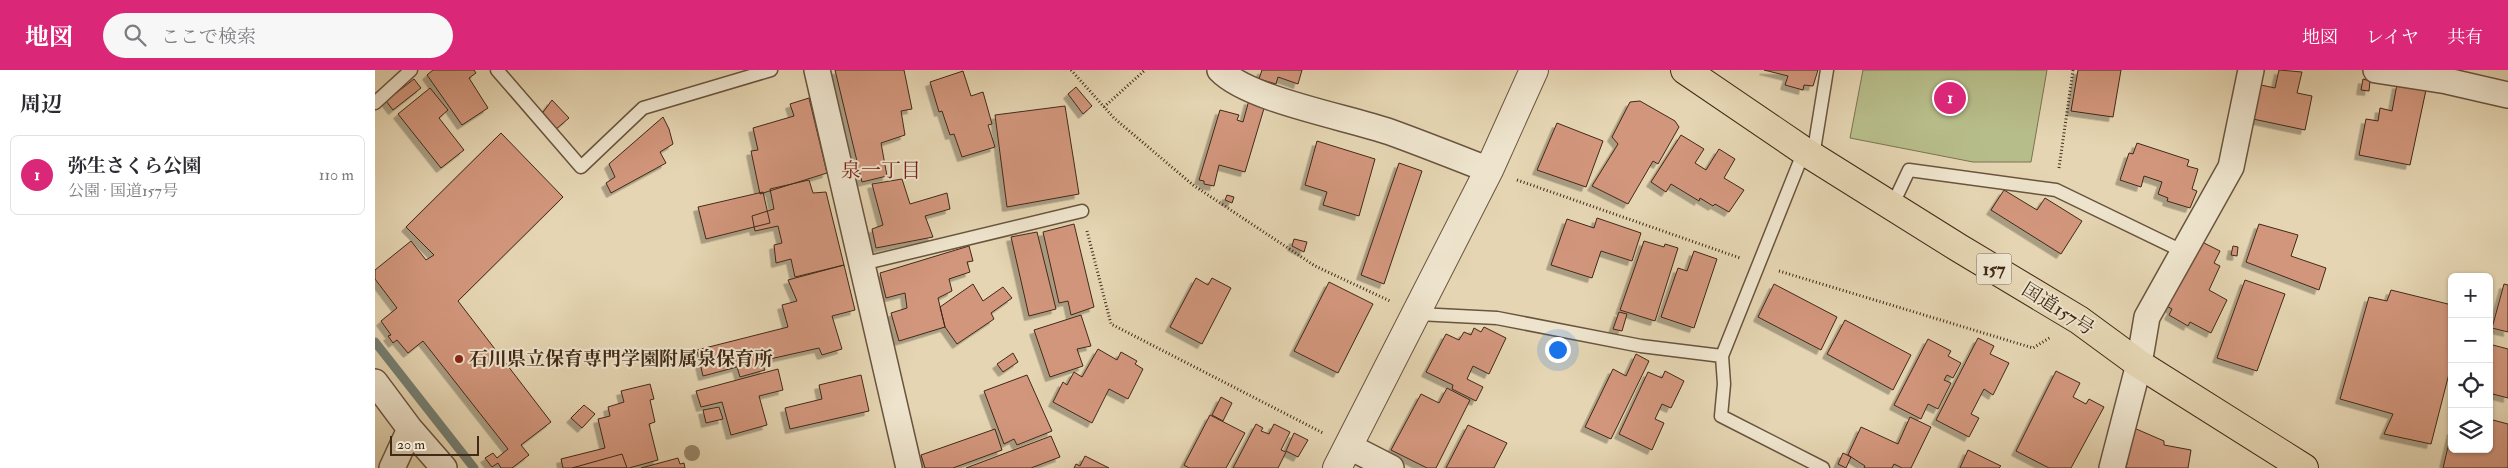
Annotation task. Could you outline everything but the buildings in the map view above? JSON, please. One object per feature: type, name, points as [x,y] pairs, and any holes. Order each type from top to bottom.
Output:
[{"type":"highway","name":"国道157号","points":[[1685,70],[1808,153],[2079,320],[2139,364],[2304,468]]},
{"type":"street","points":[[817,70],[909,468]]},
{"type":"street","points":[[1220,70],[1229,79],[1267,96],[1389,132],[1489,170]]},
{"type":"street","points":[[1391,468],[1343,457],[1489,170],[1533,70]]},
{"type":"street","points":[[2112,468],[2139,364],[2147,317],[2181,252],[2231,167],[2251,70]]},
{"type":"street","points":[[2376,70],[2448,75],[2508,95]]},
{"type":"street","points":[[375,382],[410,429],[444,468]]},
{"type":"street","points":[[387,461],[410,429]]},
{"type":"lane","points":[[375,103],[411,70]]},
{"type":"lane","points":[[497,70],[581,167],[643,108],[771,70]]},
{"type":"lane","points":[[1823,468],[1721,416],[1722,356],[1808,153],[1827,70]]},
{"type":"lane","points":[[1892,206],[1909,170],[2056,190],[2181,252]]},
{"type":"lane","points":[[861,264],[1082,211]]},
{"type":"lane","points":[[1417,314],[1497,318],[1641,346],[1722,356]]},
{"type":"path","points":[[1071,70],[1114,118],[1193,185],[1315,266],[1417,314]]},
{"type":"path","points":[[1104,107],[1145,70]]},
{"type":"path","points":[[2056,190],[2073,70]]},
{"type":"path","points":[[1489,170],[1759,265],[2033,348],[2079,320]]},
{"type":"path","points":[[1082,211],[1111,324],[1343,457]]},
{"type":"green space","points":[[1863,70],[2047,70],[2031,162],[1973,162],[1850,138]]},
{"type":"waterway","points":[[375,342],[474,468]]},
{"type":"place","name":"弥生さくら公園","points":[[1950,98]]},
{"type":"place","name":"石川県立保育専門学園附属泉保育所","points":[[459,359]]},
{"type":"district","name":"泉一丁目","points":[[881,170]]}]
